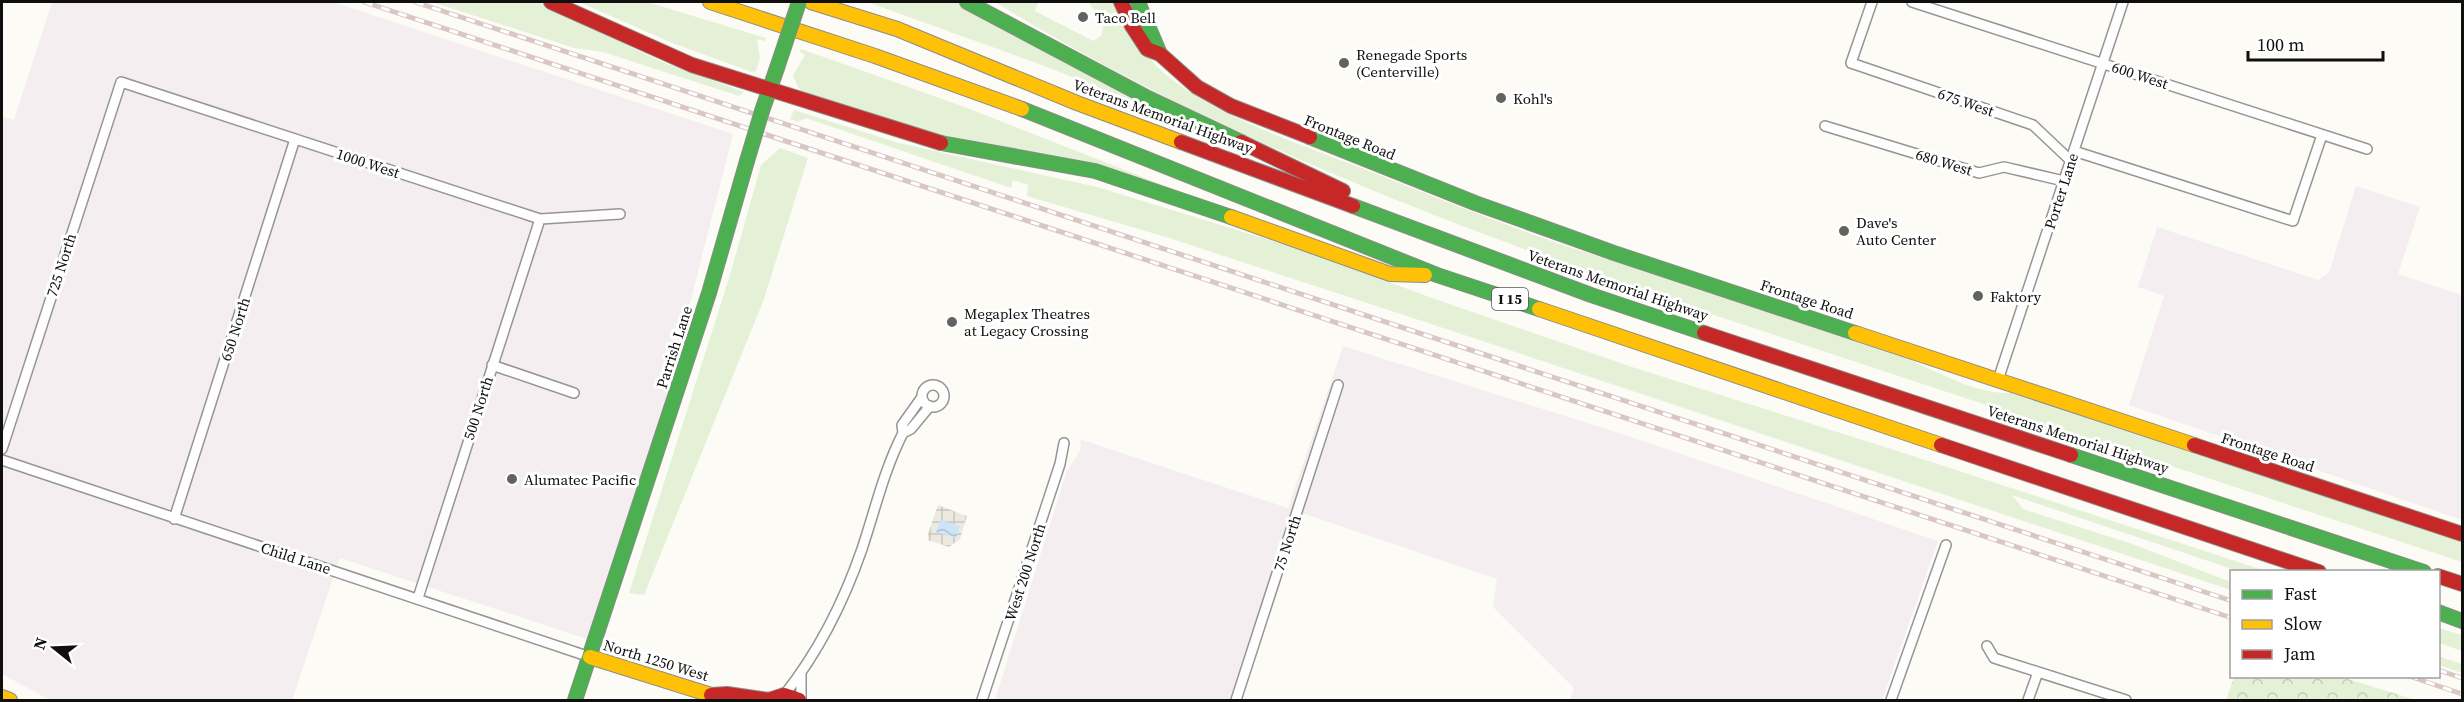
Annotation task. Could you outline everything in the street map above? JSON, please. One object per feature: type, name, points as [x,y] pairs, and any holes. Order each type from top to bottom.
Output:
[{"type":"main road","points":[[551,2],[666,55],[934,142],[1095,171],[1135,183],[1390,274],[1437,275]]},
{"type":"main road","name":"I 15","points":[[710,2],[875,56],[1044,117],[1437,275],[2313,570]]},
{"type":"main road","name":"Parrish Lane","points":[[575,700],[709,293],[762,111],[799,2]]},
{"type":"main road","name":"Veterans Memorial Highway","points":[[811,2],[897,29],[1077,102],[1591,295],[2418,570]]},
{"type":"main road","name":"Frontage Road","points":[[1121,2],[1128,19],[1147,49],[1160,54],[1197,87],[1231,106],[1421,183],[1582,243],[2463,534]]},
{"type":"main road","name":"Frontage Road","points":[[1138,2],[1160,54]]},
{"type":"main road","points":[[970,3],[1148,98],[1430,234]]},
{"type":"main road","points":[[2440,576],[2463,584]]},
{"type":"main road","points":[[2440,612],[2463,621]]},
{"type":"main road","name":"North 1250 West","points":[[590,657],[715,698],[727,694],[769,700]]},
{"type":"main road","points":[[769,700],[785,694],[800,700]]},
{"type":"main road","points":[[2,697],[9,700]]},
{"type":"street","name":"675 West","points":[[1872,2],[1851,63],[2032,125],[2072,156],[2293,221],[2322,135]]},
{"type":"street","name":"600 West","points":[[1912,2],[2367,149]]},
{"type":"street","name":"Porter Lane","points":[[1998,380],[2123,2]]},
{"type":"street","name":"1000 West","points":[[121,82],[540,219],[620,214]]},
{"type":"street","name":"725 North","points":[[2,449],[121,82]]},
{"type":"street","name":"680 West","points":[[1824,126],[1979,173],[2004,166],[2064,181]]},
{"type":"street","name":"650 North","points":[[174,519],[295,139]]},
{"type":"street","name":"500 North","points":[[418,598],[540,219]]},
{"type":"street","points":[[492,365],[574,393]]},
{"type":"street","points":[[785,694],[801,674],[832,620],[848,586],[883,478],[903,433],[902,425],[922,397],[923,390],[928,386],[936,385],[941,389],[943,396],[937,406],[926,404],[922,397]]},
{"type":"street","name":"75 North","points":[[1236,700],[1338,385]]},
{"type":"street","points":[[903,433],[911,429],[930,406]]},
{"type":"street","name":"West 200 North","points":[[982,700],[1060,464],[1064,443]]},
{"type":"street","name":"Child Lane","points":[[2,460],[590,657]]},
{"type":"street","points":[[1891,700],[1946,545]]},
{"type":"street","points":[[1987,646],[1994,658],[2126,700]]},
{"type":"street","points":[[2028,700],[2038,672]]},
{"type":"street","points":[[800,700],[801,674]]},
{"type":"shaded area","points":[[52,2],[333,2],[733,134],[656,437],[590,640],[340,558],[292,700],[50,700],[2,674],[2,117],[14,120]]},
{"type":"shaded area","points":[[2356,186],[2420,207],[2398,274],[2462,295],[2462,520],[2129,405],[2164,296],[2138,287],[2157,227],[2318,280],[2329,273]]},
{"type":"shaded area","points":[[1343,346],[1616,432],[1938,541],[1882,700],[1570,700],[1574,688],[1493,607],[1497,579],[1293,510],[1233,700],[995,700],[1066,473],[1081,449],[1080,439],[1288,508]]},
{"type":"shaded area","points":[[938,505],[967,516],[960,539],[949,547],[928,540]]},
{"type":"green space","points":[[432,2],[539,2],[662,62],[744,92],[739,96],[603,52],[574,48]]},
{"type":"green space","points":[[579,2],[647,2],[766,38],[765,41],[757,39],[760,58],[756,71],[752,72],[670,42]]},
{"type":"green space","points":[[867,2],[959,2],[1181,121],[1042,65]]},
{"type":"green space","points":[[995,2],[1038,2],[1035,11],[1093,41],[1101,36],[1103,27],[1089,2],[1115,2],[1141,47],[1167,75],[1220,110],[1266,131],[1536,236],[1833,332],[1896,354],[1966,385],[2011,393],[2462,542],[2462,562],[1547,258],[1385,195],[1225,125],[1070,46]]},
{"type":"green space","points":[[801,49],[962,106],[1191,196],[1088,162],[939,135],[805,94],[798,87],[793,75],[805,55],[800,52]]},
{"type":"green space","points":[[794,110],[899,143],[1097,187],[1302,250],[1632,367],[2263,570],[2235,570],[2012,495],[2023,509],[2132,544],[2230,582],[2230,590],[1169,238],[1027,196],[1028,185],[1013,180],[1011,188],[806,118],[798,122],[790,119]]},
{"type":"green space","points":[[780,148],[808,158],[764,299],[644,595],[629,593],[730,275],[761,165]]},
{"type":"green space","points":[[2440,628],[2462,635],[2462,651],[2440,643]]},
{"type":"green space","points":[[2440,657],[2462,664],[2462,673],[2440,665]]},
{"type":"green space","points":[[2234,678],[2344,678],[2416,700],[2226,700]]},
{"type":"water","points":[[940,520],[960,526],[956,538],[936,532]]},
{"type":"railway","points":[[364,2],[2230,617]]},
{"type":"railway","points":[[415,2],[2230,600]]},
{"type":"railway","points":[[2440,671],[2462,678]]},
{"type":"railway","points":[[2415,678],[2462,694]]},
{"type":"traffic: fast","points":[[777,68],[799,2]]},
{"type":"traffic: fast","points":[[967,2],[1148,98],[1241,142]]},
{"type":"traffic: fast","points":[[1138,2],[1160,54]]},
{"type":"traffic: fast","points":[[762,111],[777,68]]},
{"type":"traffic: fast","points":[[1022,109],[1437,275],[1539,309]]},
{"type":"traffic: fast","points":[[747,161],[762,111]]},
{"type":"traffic: fast","points":[[1310,137],[1475,203],[1614,253],[1855,333]]},
{"type":"traffic: fast","points":[[941,143],[1095,171],[1231,217]]},
{"type":"traffic: fast","points":[[575,700],[709,293],[747,161]]},
{"type":"traffic: fast","points":[[1353,206],[1591,295],[1704,333]]},
{"type":"traffic: fast","points":[[2071,455],[2418,570]]},
{"type":"traffic: fast","points":[[2440,613],[2462,621]]},
{"type":"traffic: slow","points":[[710,2],[875,56],[1022,109]]},
{"type":"traffic: slow","points":[[811,2],[897,29],[1077,103],[1181,142]]},
{"type":"traffic: slow","points":[[1231,217],[1390,274],[1425,275]]},
{"type":"traffic: slow","points":[[1539,309],[1941,445]]},
{"type":"traffic: slow","points":[[1855,333],[2194,445]]},
{"type":"traffic: slow","points":[[590,657],[711,695],[719,700]]},
{"type":"traffic: slow","points":[[2,697],[10,700]]},
{"type":"traffic: jam","points":[[551,2],[692,65],[941,143]]},
{"type":"traffic: jam","points":[[1121,2],[1132,26],[1147,49],[1160,54],[1197,87],[1231,106],[1310,137]]},
{"type":"traffic: jam","points":[[1181,142],[1353,206]]},
{"type":"traffic: jam","points":[[1241,142],[1343,191]]},
{"type":"traffic: jam","points":[[1704,333],[2071,455]]},
{"type":"traffic: jam","points":[[1941,445],[2313,570]]},
{"type":"traffic: jam","points":[[2194,445],[2462,534]]},
{"type":"traffic: jam","points":[[2440,577],[2462,584]]},
{"type":"traffic: jam","points":[[711,695],[727,694],[769,700]]},
{"type":"traffic: jam","points":[[769,700],[784,695],[799,700]]},
{"type":"place","name":"Taco Bell","points":[[1083,17]]},
{"type":"place","name":"Renegade Sports (Centerville)","points":[[1344,63]]},
{"type":"place","name":"Kohl's","points":[[1501,98]]},
{"type":"place","name":"Dave's Auto Center","points":[[1844,231]]},
{"type":"place","name":"Faktory","points":[[1978,296]]},
{"type":"place","name":"Megaplex Theatres at Legacy Crossing","points":[[952,322]]},
{"type":"place","name":"Alumatec Pacific","points":[[512,479]]}]
